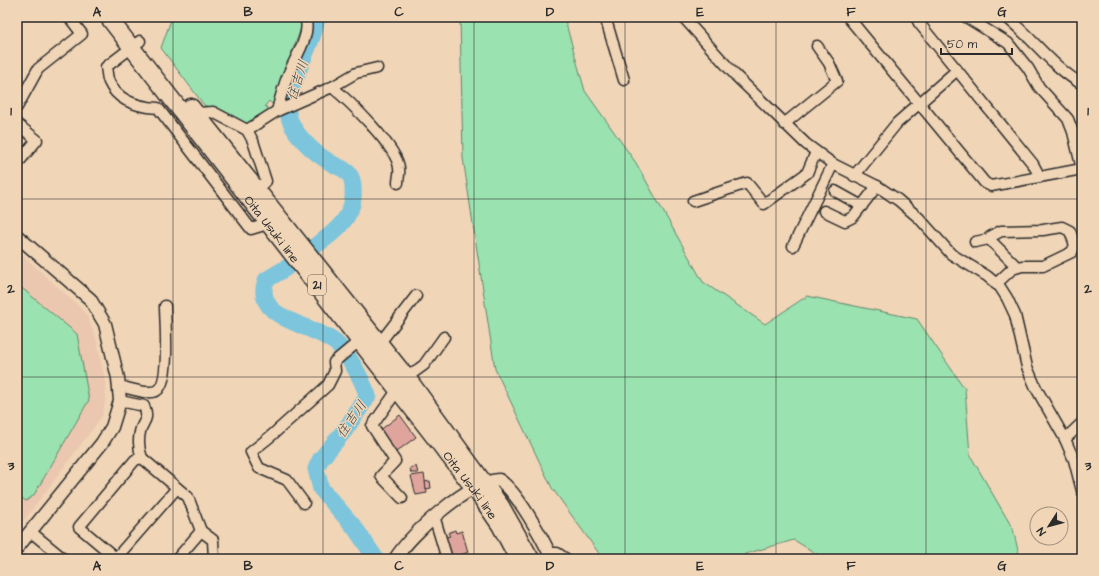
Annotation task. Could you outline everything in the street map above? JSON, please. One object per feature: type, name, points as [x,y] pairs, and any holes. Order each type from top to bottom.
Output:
[{"type":"main road","name":"Oita Usuki line","points":[[108,17],[136,44],[196,113],[252,195]]},
{"type":"main road","name":"Oita Usuki line","points":[[122,17],[136,44],[252,195],[272,218],[365,341],[402,383],[480,486],[501,506],[531,559]]},
{"type":"main road","name":"Oita Usuki line","points":[[480,486],[518,559]]},
{"type":"street","points":[[17,107],[38,69],[82,34],[69,17]]},
{"type":"street","points":[[279,110],[288,75],[305,36],[307,21],[305,17]]},
{"type":"street","points":[[605,17],[624,80]]},
{"type":"street","points":[[683,17],[701,35],[723,63],[784,124],[816,152],[854,176],[877,186],[908,208],[956,258],[987,276],[996,284],[1007,298],[1014,315],[1027,367],[1036,388],[1065,438],[1074,460],[1082,492]]},
{"type":"street","points":[[848,17],[986,183],[991,186],[1082,169],[1073,132],[1068,119],[1039,87],[1028,68],[1008,43],[966,17]]},
{"type":"street","points":[[916,17],[956,71],[1033,164],[1040,177]]},
{"type":"street","points":[[1006,17],[1055,64],[1070,77],[1082,84]]},
{"type":"street","points":[[136,44],[106,67],[109,82],[120,97],[140,107],[158,108],[251,229],[261,226],[272,218]]},
{"type":"street","points":[[784,124],[837,81],[829,63],[817,46]]},
{"type":"street","points":[[247,130],[279,110],[332,87],[356,73],[377,68]]},
{"type":"street","points":[[854,176],[885,136],[919,103],[956,71]]},
{"type":"street","points":[[332,87],[347,99],[368,120],[394,156],[399,167],[398,183]]},
{"type":"street","points":[[196,113],[213,112],[247,130],[253,141],[266,180],[252,195]]},
{"type":"street","points":[[17,124],[37,140],[17,164]]},
{"type":"street","points":[[693,201],[747,183],[764,204],[807,173],[816,152]]},
{"type":"street","points":[[793,246],[833,164]]},
{"type":"street","points":[[824,211],[845,222],[853,217],[877,186]]},
{"type":"street","points":[[835,191],[862,206]]},
{"type":"street","points":[[974,242],[989,239],[997,232],[1001,231],[1043,230],[1062,227],[1070,231],[1075,245],[1072,252],[1043,266],[1017,267],[1008,272],[996,284]]},
{"type":"street","points":[[17,236],[90,299],[105,324],[119,386],[120,401],[112,427],[102,443],[17,548]]},
{"type":"street","points":[[989,239],[1017,267]]},
{"type":"street","points":[[304,503],[287,480],[259,468],[250,452],[328,385],[335,371],[334,362],[338,358],[365,341],[416,296]]},
{"type":"street","points":[[119,386],[148,392],[155,391],[160,388],[164,380],[166,366],[165,306]]},
{"type":"street","points":[[402,498],[381,476],[395,461],[372,426],[402,383],[424,364],[444,337]]},
{"type":"street","points":[[120,401],[144,406],[147,413],[146,422],[140,431],[139,450],[142,458],[188,497],[201,531],[213,540],[214,559]]},
{"type":"street","points":[[1065,438],[1082,423]]},
{"type":"street","points":[[142,458],[135,460],[79,528],[117,559],[177,488]]},
{"type":"street","points":[[395,559],[408,541],[434,516],[480,486],[499,480],[506,485],[517,500],[551,556],[557,553],[566,559]]},
{"type":"street","points":[[434,516],[447,559]]},
{"type":"street","points":[[177,559],[201,531]]},
{"type":"street","points":[[31,532],[64,559]]},
{"type":"shaded area","points":[[17,250],[86,313],[97,340],[106,386],[106,398],[102,416],[17,530]]},
{"type":"green space","points":[[172,17],[297,17],[302,26],[273,105],[269,101],[265,106],[271,111],[248,125],[204,105],[161,48]]},
{"type":"green space","points":[[460,17],[564,17],[585,91],[636,163],[703,282],[765,324],[807,296],[917,319],[965,389],[970,455],[1013,529],[1020,559],[825,559],[794,540],[745,554],[739,559],[603,559],[552,488],[495,369],[463,158]]},
{"type":"green space","points":[[17,284],[77,334],[89,400],[34,495],[26,501],[17,495]]},
{"type":"building","points":[[400,415],[416,437],[396,452],[379,431]]},
{"type":"building","points":[[416,466],[418,473],[411,473],[410,468]]},
{"type":"building","points":[[424,474],[427,493],[416,495],[411,476]]},
{"type":"building","points":[[430,481],[431,488],[426,489],[425,482]]},
{"type":"building","points":[[455,530],[456,533],[462,531],[468,552],[453,558],[445,537],[450,536],[448,533]]},
{"type":"waterway","name":"住吉川","points":[[315,246],[330,235],[343,222],[348,215],[353,198],[353,182],[349,174],[345,170],[324,159],[304,142],[294,128],[288,113],[290,92],[311,40],[317,17]]},
{"type":"waterway","name":"住吉川","points":[[286,268],[266,280],[264,294],[268,305],[277,313],[289,320],[329,338],[339,346],[356,370],[368,396],[345,430],[320,460],[316,469],[321,489],[355,528],[376,559]]}]
